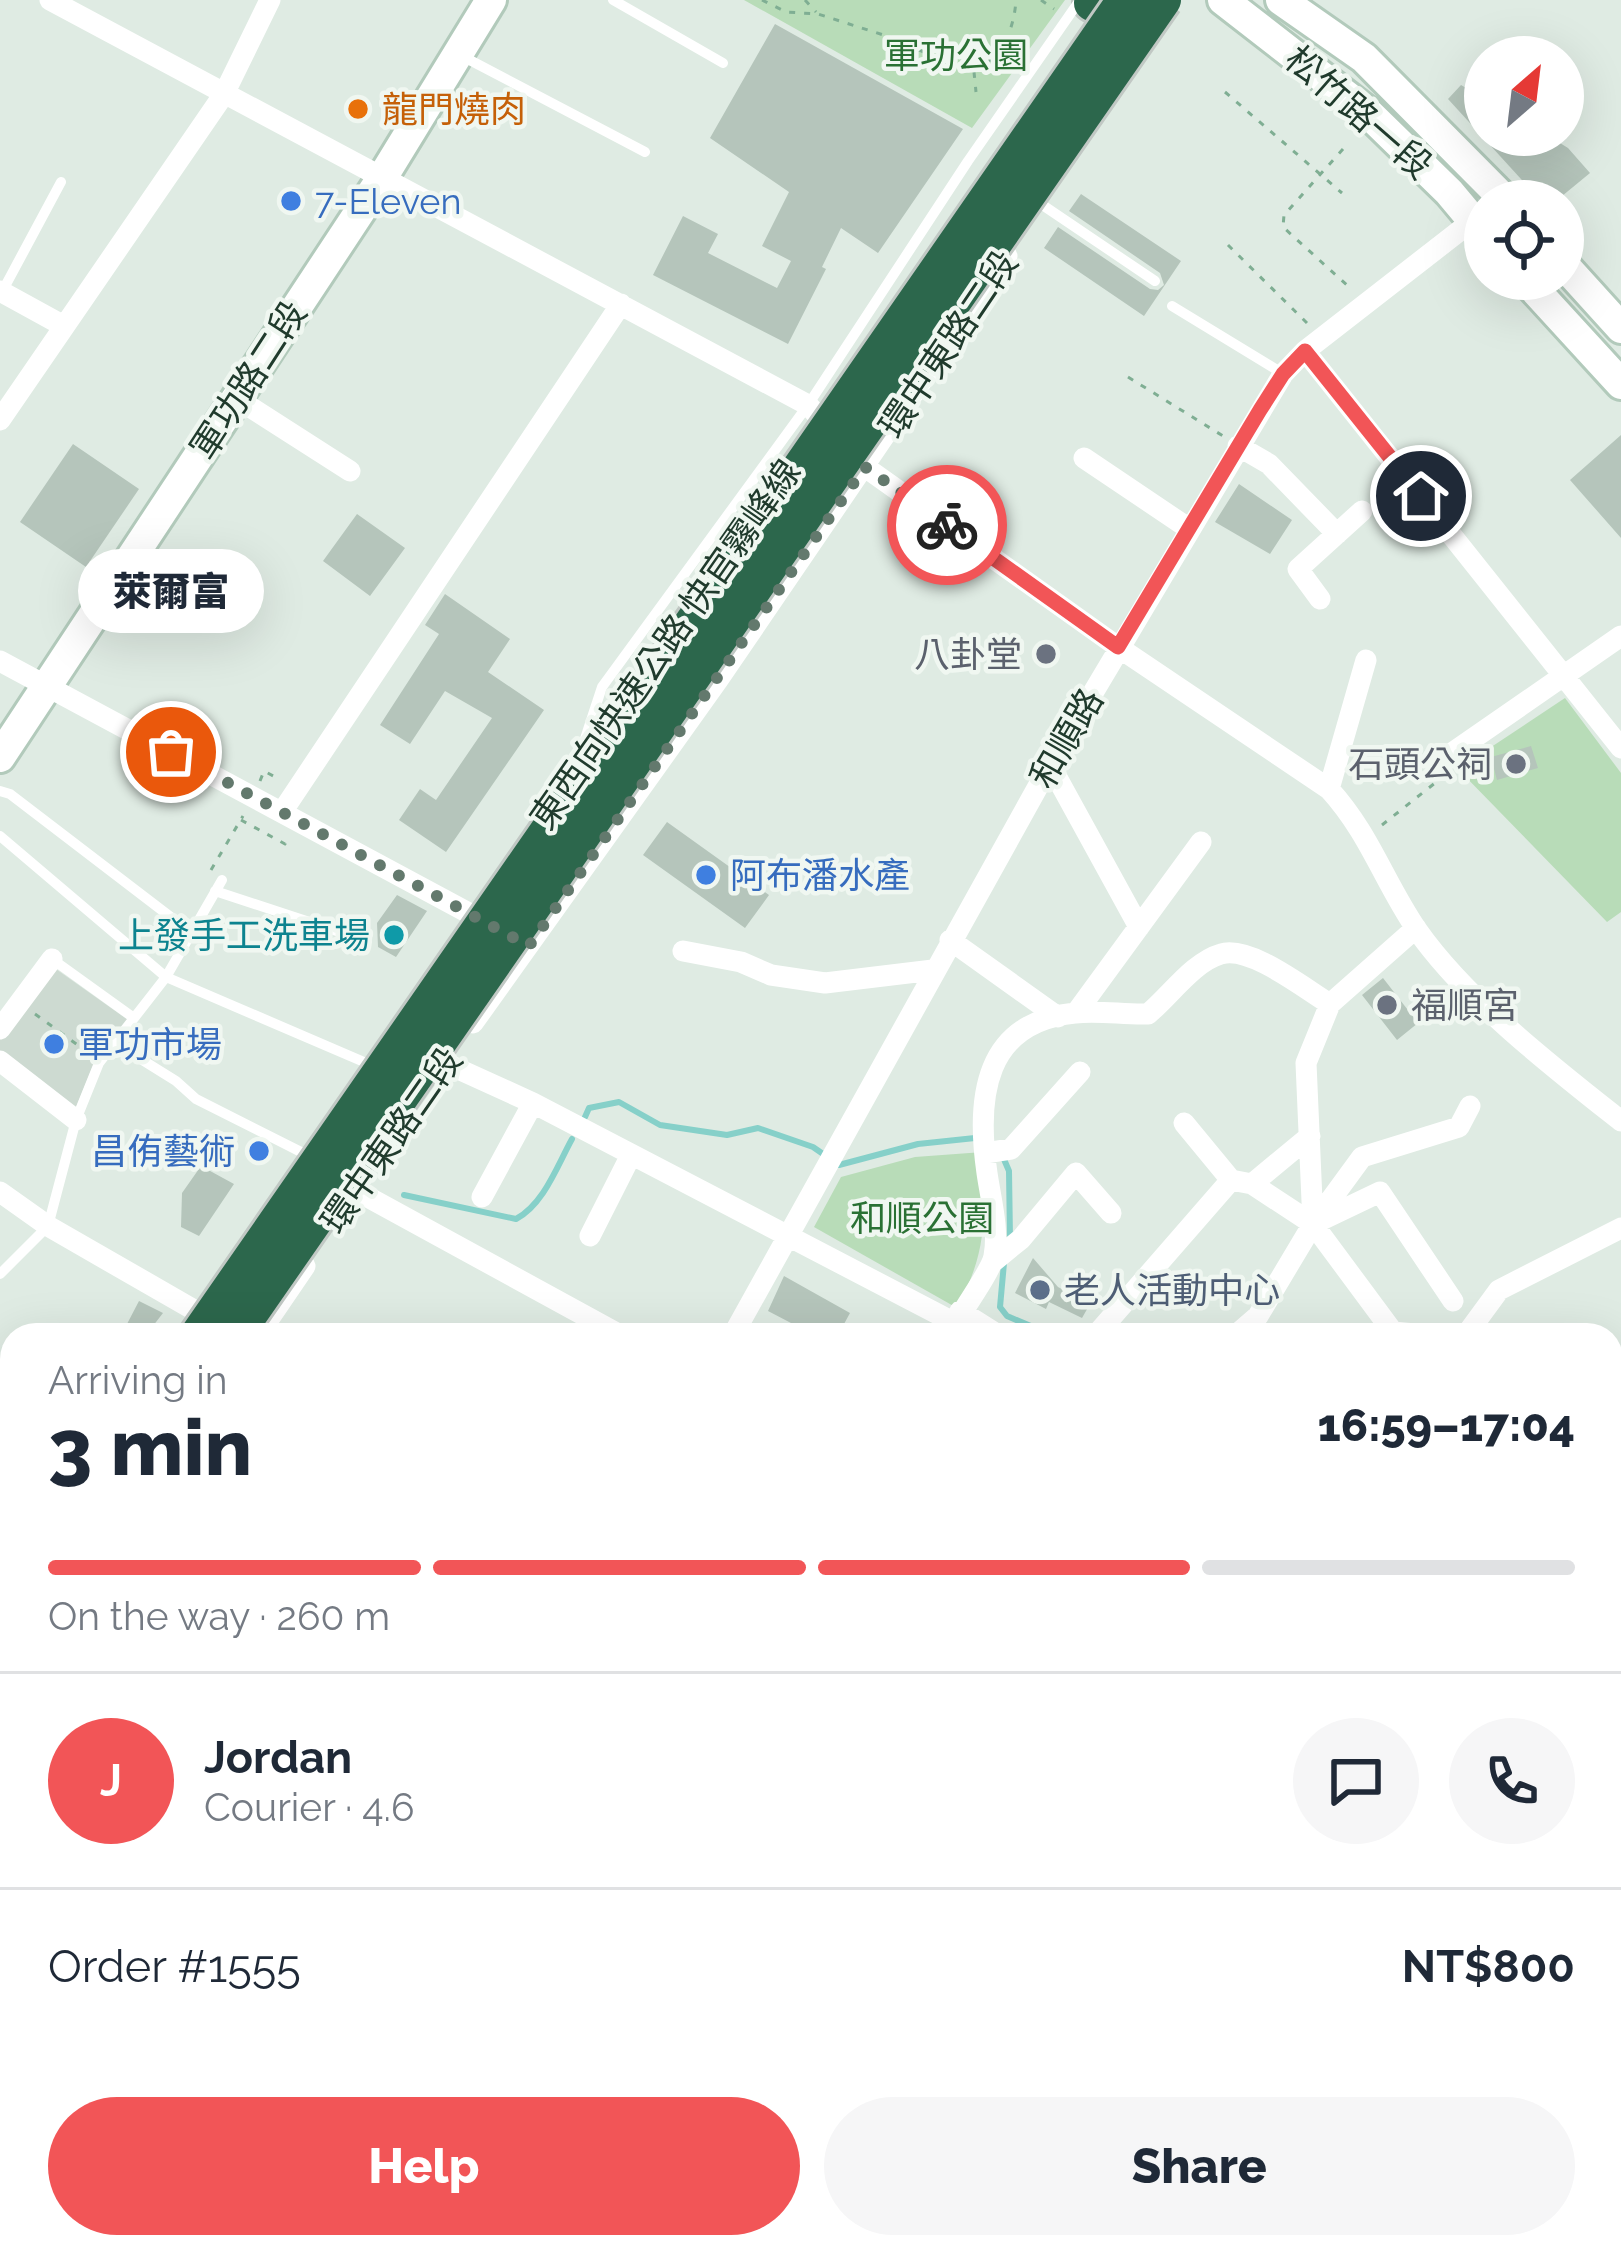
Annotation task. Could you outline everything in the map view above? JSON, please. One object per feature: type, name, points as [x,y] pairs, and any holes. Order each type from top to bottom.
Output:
[{"type":"highway","name":"東西向快速公路 快官霧峰線","points":[[246,1323],[1163,0]]},
{"type":"highway","points":[[191,1323],[1094,3]]},
{"type":"main road","name":"軍功路二段","points":[[0,757],[382,178],[491,0]]},
{"type":"main road","name":"松竹路一段","points":[[1223,0],[1366,111],[1449,192],[1464,199]]},
{"type":"main road","name":"松竹路一段","points":[[1281,0],[1364,58],[1465,180]]},
{"type":"main road","points":[[1584,287],[1621,328]]},
{"type":"main road","points":[[1544,300],[1621,384]]},
{"type":"street","points":[[50,0],[815,412],[865,467],[1118,647],[1329,789],[1357,820],[1416,928],[1448,969],[1558,1071],[1621,1121]]},
{"type":"street","points":[[0,420],[224,94],[270,0]]},
{"type":"street","name":"環中東路二段","points":[[266,1323],[865,467],[1182,0]]},
{"type":"street","name":"環中東路二段","points":[[191,1323],[571,780],[815,412],[1058,76],[1094,3]]},
{"type":"street","name":"和順路","points":[[740,1323],[1050,765],[1283,374],[1314,344],[1464,231]]},
{"type":"street","points":[[1,292],[62,325]]},
{"type":"street","points":[[282,812],[621,304]]},
{"type":"street","points":[[1314,344],[1621,748]]},
{"type":"street","points":[[236,398],[350,470]]},
{"type":"street","points":[[1238,446],[1269,464],[1336,533]]},
{"type":"street","points":[[1084,458],[1189,528]]},
{"type":"street","points":[[1320,599],[1298,568],[1362,511]]},
{"type":"street","points":[[1444,768],[1621,636]]},
{"type":"street","points":[[1329,789],[1366,660]]},
{"type":"street","points":[[0,661],[529,946]]},
{"type":"street","points":[[1050,765],[1139,926]]},
{"type":"street","points":[[1067,1015],[1201,842]]},
{"type":"street","points":[[1313,1224],[1306,1063],[1330,1004],[1416,928]]},
{"type":"street","points":[[950,940],[1067,1015]]},
{"type":"street","points":[[683,951],[741,962],[771,975],[825,983],[934,970]]},
{"type":"street","points":[[998,1257],[987,1083],[999,1051],[1027,1024],[1067,1015],[1148,1014],[1192,972],[1222,953],[1251,956],[1330,1004]]},
{"type":"street","points":[[0,1028],[52,959]]},
{"type":"street","points":[[0,988],[19,1003]]},
{"type":"street","points":[[0,1061],[76,1120]]},
{"type":"street","points":[[445,1064],[533,1103],[954,1323],[998,1257],[1021,1239],[1076,1173],[1111,1213]]},
{"type":"street","points":[[994,1152],[1080,1072]]},
{"type":"street","points":[[482,1197],[533,1103]]},
{"type":"street","points":[[1250,1323],[1362,1157],[1459,1127],[1470,1106]]},
{"type":"street","points":[[1184,1123],[1241,1182],[1313,1224],[1386,1323]]},
{"type":"street","points":[[1108,1323],[1241,1182],[1310,1136]]},
{"type":"street","points":[[590,1236],[630,1157]]},
{"type":"street","points":[[355,1190],[598,1323]]},
{"type":"street","points":[[0,1192],[182,1323]]},
{"type":"street","points":[[1313,1224],[1380,1192],[1453,1301]]},
{"type":"street","points":[[1475,1323],[1499,1290],[1621,1228]]},
{"type":"lane","points":[[613,0],[723,63]]},
{"type":"lane","name":"環中東路二段","points":[[815,412],[968,160],[1094,3]]},
{"type":"lane","points":[[459,55],[645,152]]},
{"type":"lane","points":[[1,292],[62,182]]},
{"type":"lane","points":[[1041,204],[1155,281]]},
{"type":"lane","points":[[1172,306],[1283,374]]},
{"type":"lane","points":[[0,791],[189,931]]},
{"type":"lane","points":[[0,836],[166,977],[371,1065]]},
{"type":"lane","points":[[0,1274],[48,1226],[76,1120],[99,1064],[166,977],[219,886],[367,941]]},
{"type":"lane","points":[[52,959],[134,1018]]},
{"type":"lane","points":[[115,1043],[196,1099],[307,1155]]},
{"type":"path","points":[[762,0],[786,12],[818,14],[899,40],[964,72],[974,72],[1009,39],[1016,0]]},
{"type":"path","points":[[805,0],[818,14]]},
{"type":"path","points":[[1041,0],[1094,3]]},
{"type":"path","points":[[974,72],[976,92]]},
{"type":"path","points":[[1225,92],[1342,193]]},
{"type":"path","points":[[1343,148],[1284,215],[1283,227],[1354,291]]},
{"type":"path","points":[[1228,245],[1314,344]]},
{"type":"path","points":[[1128,377],[1238,446]]},
{"type":"path","points":[[1366,837],[1444,768]]},
{"type":"path","points":[[19,1003],[99,1064]]},
{"type":"shaded area","name":"軍功市場","points":[[53,967],[128,1020],[96,1058],[74,1112],[0,1053],[0,1036]]},
{"type":"green space","name":"軍功公園","points":[[744,0],[1065,0],[972,128]]},
{"type":"green space","points":[[1565,698],[1621,773],[1621,912],[1607,922],[1458,769]]},
{"type":"green space","name":"和順公園","points":[[983,1152],[980,1250],[957,1308],[814,1227],[841,1177],[915,1157]]},
{"type":"building","points":[[775,24],[963,129],[878,253],[841,228],[788,344],[653,275],[683,216],[718,234],[708,253],[777,288],[791,261],[762,246],[789,192],[710,138]]},
{"type":"building","points":[[1464,87],[1464,117],[1448,99]]},
{"type":"building","points":[[1500,156],[1575,156],[1590,173],[1582,180],[1522,180]]},
{"type":"building","points":[[1081,194],[1181,261],[1144,316],[1044,248],[1058,227],[1150,289],[1164,285],[1160,273],[1069,211]]},
{"type":"building","points":[[1621,435],[1621,538],[1570,480]]},
{"type":"building","points":[[73,444],[139,489],[86,567],[20,522]]},
{"type":"building","points":[[1239,484],[1292,520],[1270,554],[1215,522]]},
{"type":"building","points":[[357,514],[405,548],[370,596],[323,561]]},
{"type":"building","points":[[445,594],[510,639],[488,672],[544,710],[446,852],[399,820],[420,789],[436,800],[492,718],[445,691],[410,744],[380,725],[439,634],[425,625]]},
{"type":"building","points":[[1531,746],[1538,768],[1497,780],[1491,757]]},
{"type":"building","name":"阿布潘水產","points":[[667,822],[769,895],[745,928],[643,855]]},
{"type":"building","name":"上發手工洗車場","points":[[397,895],[427,911],[396,957],[378,947],[377,923]]},
{"type":"building","name":"福順宮","points":[[1383,978],[1418,1023],[1397,1040],[1362,995]]},
{"type":"building","points":[[201,1166],[234,1184],[199,1236],[181,1227],[182,1193]]},
{"type":"building","name":"老人活動中心","points":[[1033,1258],[1058,1287],[1090,1304],[1082,1318],[1049,1302],[1046,1309],[1015,1293]]},
{"type":"building","points":[[784,1276],[850,1313],[845,1323],[791,1323],[768,1311]]},
{"type":"building","points":[[139,1301],[163,1313],[155,1323],[128,1323]]},
{"type":"waterway","points":[[585,1117],[589,1108],[619,1102],[660,1125],[727,1135],[758,1128],[813,1147],[839,1165],[918,1144],[975,1138]]},
{"type":"waterway","points":[[404,1195],[516,1219],[542,1194],[572,1139]]},
{"type":"waterway","points":[[1003,1157],[1009,1171],[1010,1239]]},
{"type":"waterway","points":[[1004,1263],[1000,1307],[1024,1323]]},
{"type":"way so far","points":[[171,752],[529,946],[865,467],[947,525]]},
{"type":"place","name":"龍門燒肉","points":[[358,109]]},
{"type":"place","name":"7-Eleven","points":[[291,201]]},
{"type":"place","name":"八卦堂","points":[[1046,654]]},
{"type":"place","name":"萊爾富","points":[[171,752]]},
{"type":"place","name":"石頭公祠","points":[[1516,764]]},
{"type":"place","name":"阿布潘水產","points":[[706,875]]},
{"type":"place","name":"上發手工洗車場","points":[[394,935]]},
{"type":"place","name":"福順宮","points":[[1387,1005]]},
{"type":"place","name":"軍功市場","points":[[54,1044]]},
{"type":"place","name":"昌侑藝術","points":[[259,1151]]},
{"type":"place","name":"老人活動中心","points":[[1040,1290]]},
{"type":"route","points":[[947,525],[1118,647],[1260,410],[1305,351],[1421,496]]}]
